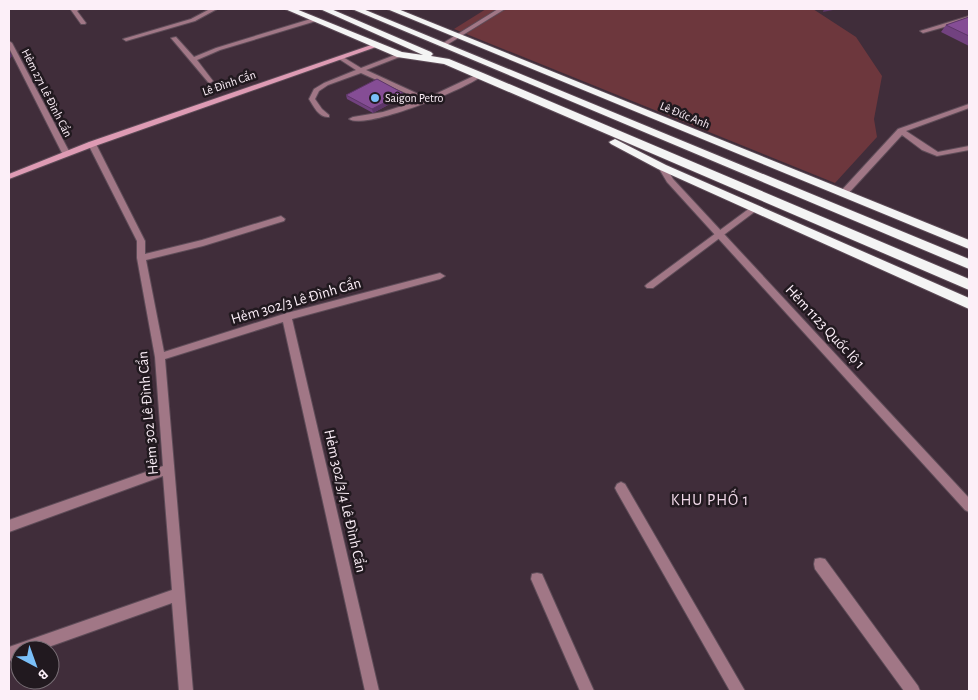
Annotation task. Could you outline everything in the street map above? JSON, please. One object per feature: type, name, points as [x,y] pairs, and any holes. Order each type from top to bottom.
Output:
[{"type":"highway","points":[[289,9],[373,42],[410,46]]},
{"type":"highway","points":[[302,9],[400,55],[446,62]]},
{"type":"highway","points":[[324,9],[969,284]]},
{"type":"highway","points":[[356,9],[404,26]]},
{"type":"highway","points":[[372,9],[404,26]]},
{"type":"highway","name":"Lê Đức Anh","points":[[391,9],[969,245]]},
{"type":"highway","points":[[424,22],[443,44]]},
{"type":"highway","name":"Lê Đức Anh","points":[[404,26],[420,35],[969,264]]},
{"type":"highway","points":[[536,83],[623,104]]},
{"type":"highway","points":[[567,112],[611,140],[662,167],[969,304]]},
{"type":"street","points":[[77,9],[74,10],[75,13],[83,23]]},
{"type":"street","points":[[126,39],[193,20],[214,9]]},
{"type":"street","points":[[443,44],[502,9]]},
{"type":"street","points":[[923,31],[969,18]]},
{"type":"street","points":[[194,59],[218,49],[314,20]]},
{"type":"street","points":[[174,38],[194,59],[196,66],[210,81]]},
{"type":"street","name":"Lê Đình Cẩn","points":[[9,177],[66,153],[340,58],[373,42]]},
{"type":"street","name":"Hẻm 271 Lê Đình Cẩn","points":[[9,43],[66,153]]},
{"type":"street","points":[[327,116],[319,110],[312,99],[316,90],[326,84],[400,55]]},
{"type":"street","points":[[340,58],[362,71],[426,100]]},
{"type":"street","points":[[353,120],[372,118],[426,100],[480,75]]},
{"type":"street","points":[[843,194],[901,131],[969,106]]},
{"type":"street","points":[[901,131],[937,154],[969,148]]},
{"type":"street","name":"Hẻm 302 Lê Đình Cẩn","points":[[92,144],[141,241],[141,258],[160,357],[186,691]]},
{"type":"street","name":"Hẻm 1123 Quốc lộ 1","points":[[662,167],[670,180],[969,506]]},
{"type":"street","points":[[650,286],[754,208]]},
{"type":"street","points":[[141,258],[203,243],[281,219]]},
{"type":"street","name":"Hẻm 302/3 Lê Đình Cẩn","points":[[160,357],[287,317],[440,276]]},
{"type":"street","name":"Hẻm 302/3/4 Lê Đình Cẩn","points":[[287,317],[372,691]]},
{"type":"street","points":[[9,526],[169,469]]},
{"type":"street","points":[[621,488],[738,691]]},
{"type":"street","points":[[820,564],[913,691]]},
{"type":"street","points":[[537,579],[587,691]]},
{"type":"street","points":[[48,640],[178,594]]},
{"type":"shaded area","points":[[486,9],[813,9],[856,37],[882,76],[874,119],[877,137],[835,183],[454,29]]},
{"type":"building","points":[[969,17],[969,36],[946,25]]},
{"type":"building","name":"Saigon Petro","points":[[377,79],[403,93],[372,109],[346,95]]},
{"type":"place","name":"Saigon Petro","points":[[375,98]]},
{"type":"district","name":"KHU PHỐ 1","points":[[710,500]]}]
